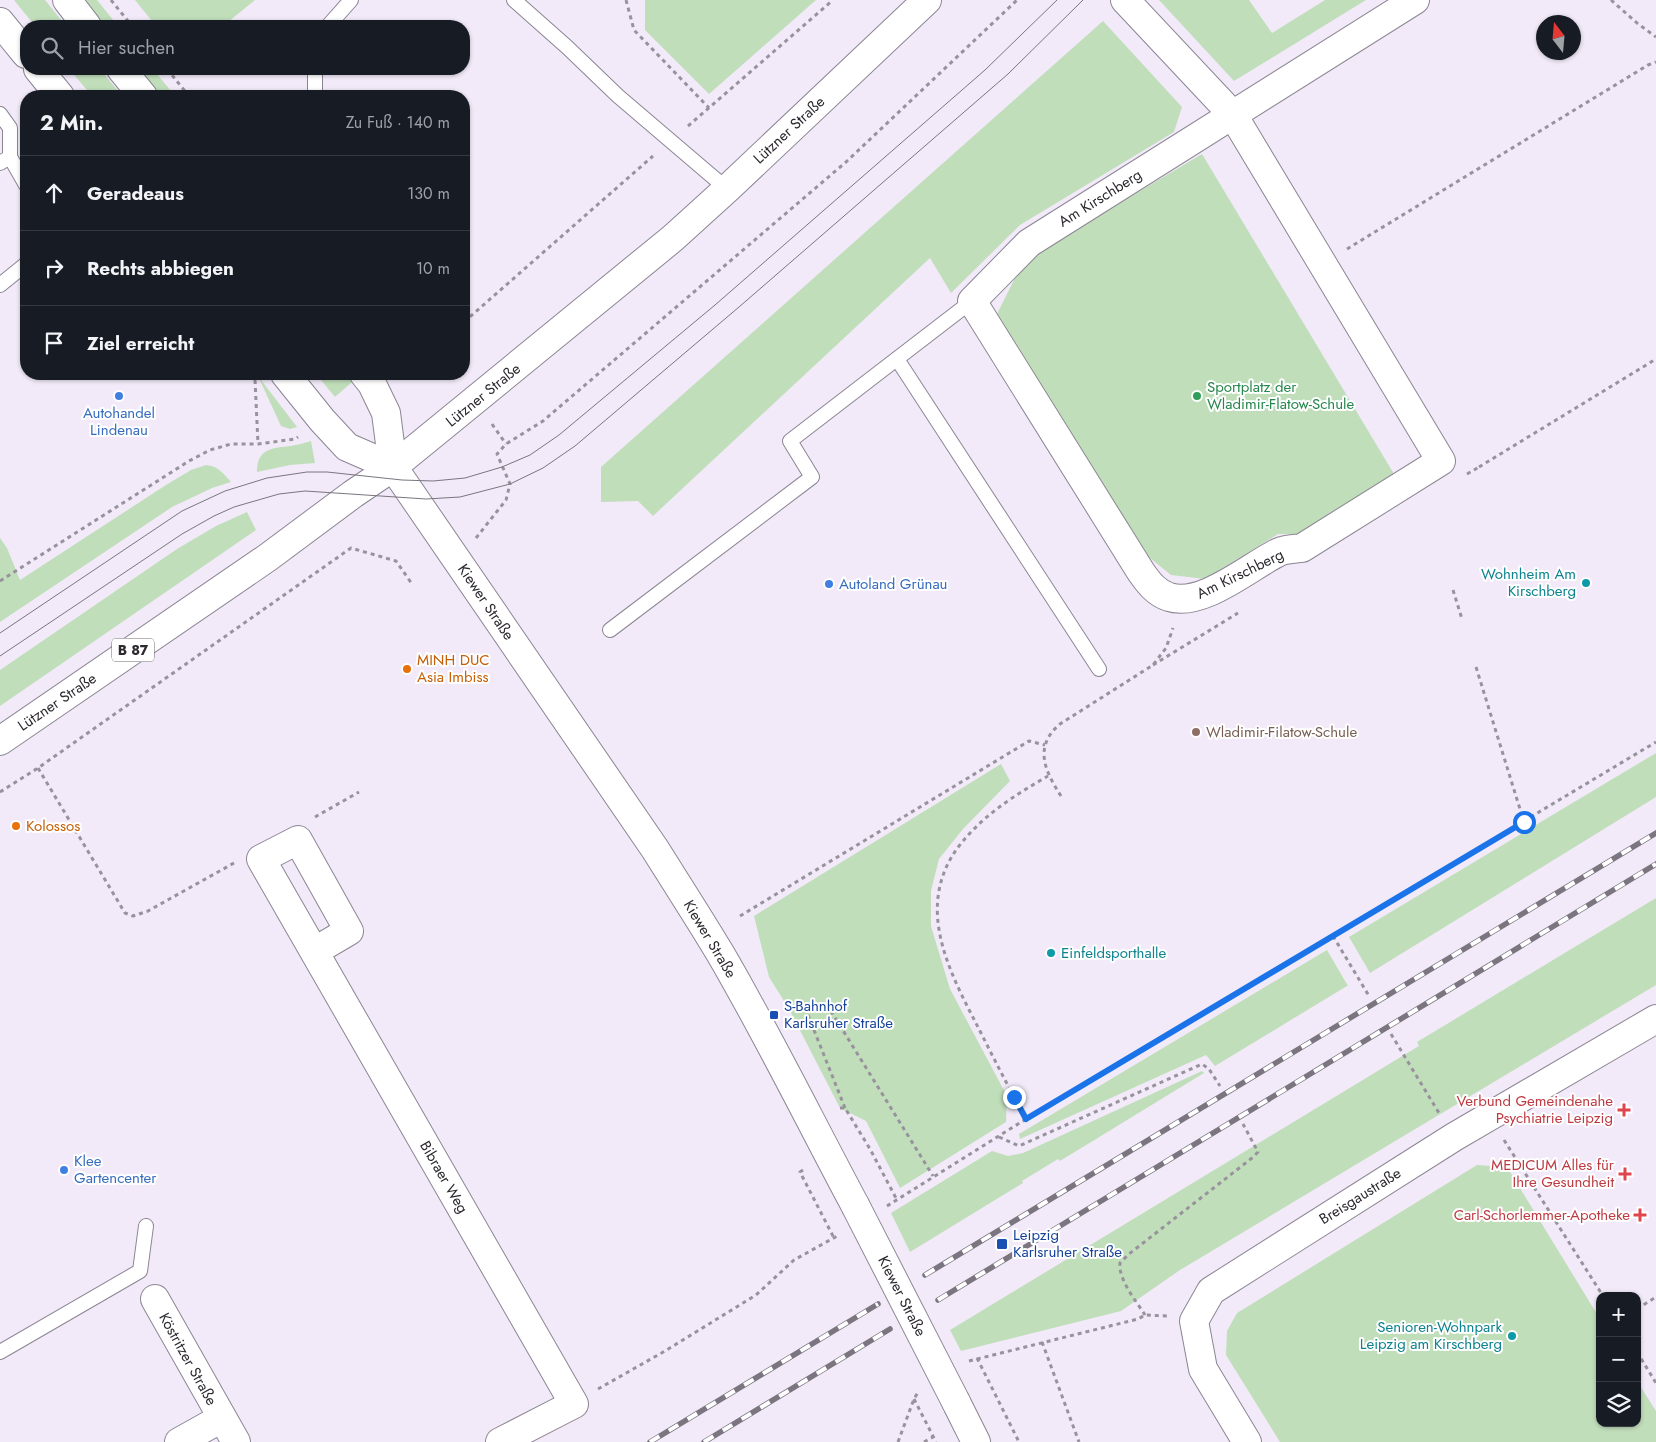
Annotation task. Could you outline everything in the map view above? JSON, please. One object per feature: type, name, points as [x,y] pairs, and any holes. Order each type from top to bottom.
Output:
[{"type":"street","points":[[66,0],[82,20]]},
{"type":"street","name":"Lützner Straße","points":[[0,741],[267,558],[353,494],[393,467],[673,238],[927,0]]},
{"type":"street","points":[[1125,0],[1233,115],[1441,461]]},
{"type":"street","name":"Am Kirschberg","points":[[1415,0],[1029,243],[972,301],[1140,572],[1160,593],[1168,597],[1182,600],[1203,595],[1281,552],[1302,548],[1441,461]]},
{"type":"street","points":[[0,22],[20,47]]},
{"type":"street","points":[[43,75],[55,90]]},
{"type":"street","points":[[126,75],[138,90]]},
{"type":"street","points":[[290,380],[347,447],[393,467]]},
{"type":"street","name":"Kiewer Straße","points":[[369,380],[386,412],[393,467],[645,834],[719,952],[753,1012],[855,1205],[976,1442]]},
{"type":"street","points":[[261,859],[298,840],[349,931],[315,951]]},
{"type":"street","name":"Bibraer Weg","points":[[261,859],[574,1404]]},
{"type":"street","name":"Breisgaustraße","points":[[1247,1442],[1203,1369],[1194,1321],[1211,1290],[1454,1137],[1656,1019]]},
{"type":"street","name":"Köstritzer Straße","points":[[155,1299],[236,1442]]},
{"type":"street","points":[[500,1442],[574,1404]]},
{"type":"street","name":"Köstritzer Straße","points":[[179,1442],[222,1418]]},
{"type":"lane","points":[[333,20],[351,0]]},
{"type":"lane","points":[[514,0],[618,96],[727,189]]},
{"type":"lane","points":[[315,75],[315,90]]},
{"type":"lane","points":[[0,114],[10,128],[5,160],[20,179]]},
{"type":"lane","points":[[0,285],[20,269]]},
{"type":"lane","points":[[610,630],[812,477],[790,441],[972,301]]},
{"type":"lane","points":[[897,359],[1099,669]]},
{"type":"lane","points":[[0,1352],[140,1271],[146,1226]]},
{"type":"path","points":[[111,0],[127,20]]},
{"type":"path","points":[[626,0],[634,30],[708,108]]},
{"type":"path","points":[[470,317],[833,0]]},
{"type":"path","points":[[476,538],[506,500],[510,484],[497,454],[506,444],[543,421],[846,162],[1017,0]]},
{"type":"path","points":[[1611,0],[1656,37]]},
{"type":"path","points":[[1323,264],[1623,80],[1656,62]]},
{"type":"path","points":[[172,75],[184,90]]},
{"type":"path","points":[[1441,461],[1449,467],[1458,470],[1479,467],[1656,359]]},
{"type":"path","points":[[0,581],[189,461],[210,450],[231,444],[258,444],[254,380]]},
{"type":"path","points":[[0,792],[38,768],[351,548],[396,562],[412,584]]},
{"type":"path","points":[[1453,590],[1462,619]]},
{"type":"path","points":[[1061,796],[1048,776],[1045,760],[1045,745],[1051,733],[1060,724],[1153,665],[1166,648],[1173,626]]},
{"type":"path","points":[[1476,666],[1524,822]]},
{"type":"path","points":[[740,916],[1029,741],[1045,745]]},
{"type":"path","points":[[887,1206],[1026,1119],[1656,742]]},
{"type":"path","points":[[38,768],[125,913],[133,916],[148,911],[242,858],[252,856],[261,859]]},
{"type":"path","points":[[1026,1119],[954,980],[939,934],[937,900],[949,864],[959,846],[971,832],[1012,798],[1048,776]]},
{"type":"path","points":[[298,840],[303,823],[359,792]]},
{"type":"path","points":[[1333,936],[1369,996]]},
{"type":"path","points":[[897,1200],[870,1149],[845,1108],[806,1010],[826,1003],[933,1176]]},
{"type":"path","points":[[1390,1034],[1454,1137]]},
{"type":"path","points":[[999,1136],[1019,1146],[1202,1064],[1209,1069],[1220,1086]]},
{"type":"path","points":[[840,1108],[845,1108]]},
{"type":"path","points":[[1490,1116],[1600,1292]]},
{"type":"path","points":[[1145,1315],[1122,1278],[1120,1263],[1258,1152],[1243,1124]]},
{"type":"path","points":[[806,1185],[834,1238]]},
{"type":"path","points":[[574,1404],[756,1296],[794,1260],[841,1234]]},
{"type":"path","points":[[1641,1306],[1656,1297]]},
{"type":"path","points":[[969,1361],[1138,1319],[1145,1315],[1172,1316]]},
{"type":"path","points":[[1042,1342],[1079,1442]]},
{"type":"path","points":[[977,1358],[1018,1442]]},
{"type":"path","points":[[1641,1359],[1656,1383]]},
{"type":"path","points":[[898,1442],[914,1399],[936,1442]]},
{"type":"path","points":[[924,1442],[933,1437]]},
{"type":"green space","points":[[14,0],[45,0],[61,20],[30,20]]},
{"type":"green space","points":[[83,0],[97,0],[113,20],[99,20]]},
{"type":"green space","points":[[135,0],[255,0],[230,20],[151,20]]},
{"type":"green space","points":[[645,0],[816,0],[709,94],[645,30]]},
{"type":"green space","points":[[1159,0],[1249,0],[1272,33],[1325,0],[1366,0],[1234,81]]},
{"type":"green space","points":[[1103,21],[1182,107],[1174,132],[1020,225],[951,293],[930,258],[653,516],[638,501],[601,502],[601,467]]},
{"type":"green space","points":[[74,75],[105,75],[117,90],[87,90]]},
{"type":"green space","points":[[143,75],[158,75],[170,90],[155,90]]},
{"type":"green space","name":"Sportplatz der Wladimir-Flatow-Schule","points":[[1202,154],[1397,479],[1305,534],[1278,534],[1205,579],[1171,575],[1140,550],[997,314],[1024,260]]},
{"type":"green space","points":[[260,380],[297,427],[290,429],[281,426]]},
{"type":"green space","points":[[321,380],[350,380],[352,382],[335,397]]},
{"type":"green space","points":[[311,441],[315,463],[290,465],[257,472],[260,458],[267,451]]},
{"type":"green space","points":[[206,465],[217,468],[231,482],[212,488],[172,507],[0,622],[0,538],[7,548],[20,580],[166,485],[191,470]]},
{"type":"green space","points":[[247,512],[256,530],[0,706],[0,670],[177,549],[216,526]]},
{"type":"green space","points":[[1656,753],[1656,797],[1370,973],[1349,937]]},
{"type":"green space","points":[[1001,764],[1010,781],[963,829],[939,859],[931,891],[931,926],[950,989],[1007,1096],[1006,1122],[900,1188],[866,1121],[840,1108],[789,1009],[769,977],[754,916]]},
{"type":"green space","points":[[1656,898],[1656,985],[1180,1270],[1121,1311],[961,1351],[950,1330],[1419,1046],[1417,1042]]},
{"type":"green space","points":[[1327,950],[1348,986],[1215,1066],[1206,1055],[1020,1139],[1019,1134]]},
{"type":"green space","points":[[1202,1071],[1204,1073],[1060,1161],[1058,1159],[1022,1181],[1023,1183],[910,1252],[891,1213],[992,1151],[1008,1156],[1023,1153]]},
{"type":"green space","points":[[1477,1165],[1507,1167],[1596,1312],[1596,1427],[1641,1427],[1641,1387],[1656,1411],[1656,1442],[1280,1442],[1226,1355],[1227,1331],[1237,1313]]},
{"type":"tram line","points":[[0,633],[182,511],[225,491],[267,478],[307,472],[327,472],[402,480],[433,481],[465,478],[502,467],[530,455],[559,435],[715,305],[985,70],[1057,0]]},
{"type":"tram line","points":[[0,656],[182,534],[234,507],[279,494],[305,491],[426,499],[460,497],[510,484],[543,468],[575,446],[1008,74],[1083,0]]},
{"type":"railway","points":[[925,1275],[1656,833]]},
{"type":"railway","points":[[938,1300],[1656,864]]},
{"type":"railway","points":[[650,1442],[878,1304]]},
{"type":"railway","points":[[704,1442],[890,1329]]},
{"type":"place","name":"Autohandel Lindenau","points":[[119,396]]},
{"type":"place","name":"Sportplatz der Wladimir-Flatow-Schule","points":[[1197,396]]},
{"type":"place","name":"Wohnheim Am Kirschberg","points":[[1586,583]]},
{"type":"place","name":"Autoland Grünau","points":[[829,584]]},
{"type":"place","name":"MINH DUC Asia Imbiss","points":[[407,669]]},
{"type":"place","name":"Wladimir-Filatow-Schule","points":[[1196,732]]},
{"type":"place","name":"Kolossos","points":[[16,826]]},
{"type":"place","name":"Einfeldsporthalle","points":[[1051,953]]},
{"type":"place","name":"S-Bahnhof Karlsruher Straße","points":[[774,1015]]},
{"type":"place","name":"Verbund Gemeindenahe Psychiatrie Leipzig","points":[[1624,1110]]},
{"type":"place","name":"Klee Gartencenter","points":[[64,1170]]},
{"type":"place","name":"MEDICUM Alles für Ihre Gesundheit","points":[[1625,1174]]},
{"type":"place","name":"Carl-Schorlemmer-Apotheke","points":[[1640,1215]]},
{"type":"place","name":"Leipzig Karlsruher Straße","points":[[1002,1244]]},
{"type":"place","name":"Senioren-Wohnpark Leipzig am Kirschberg","points":[[1512,1336]]},
{"type":"route","points":[[1014,1097],[1026,1119],[1524,822]]}]
